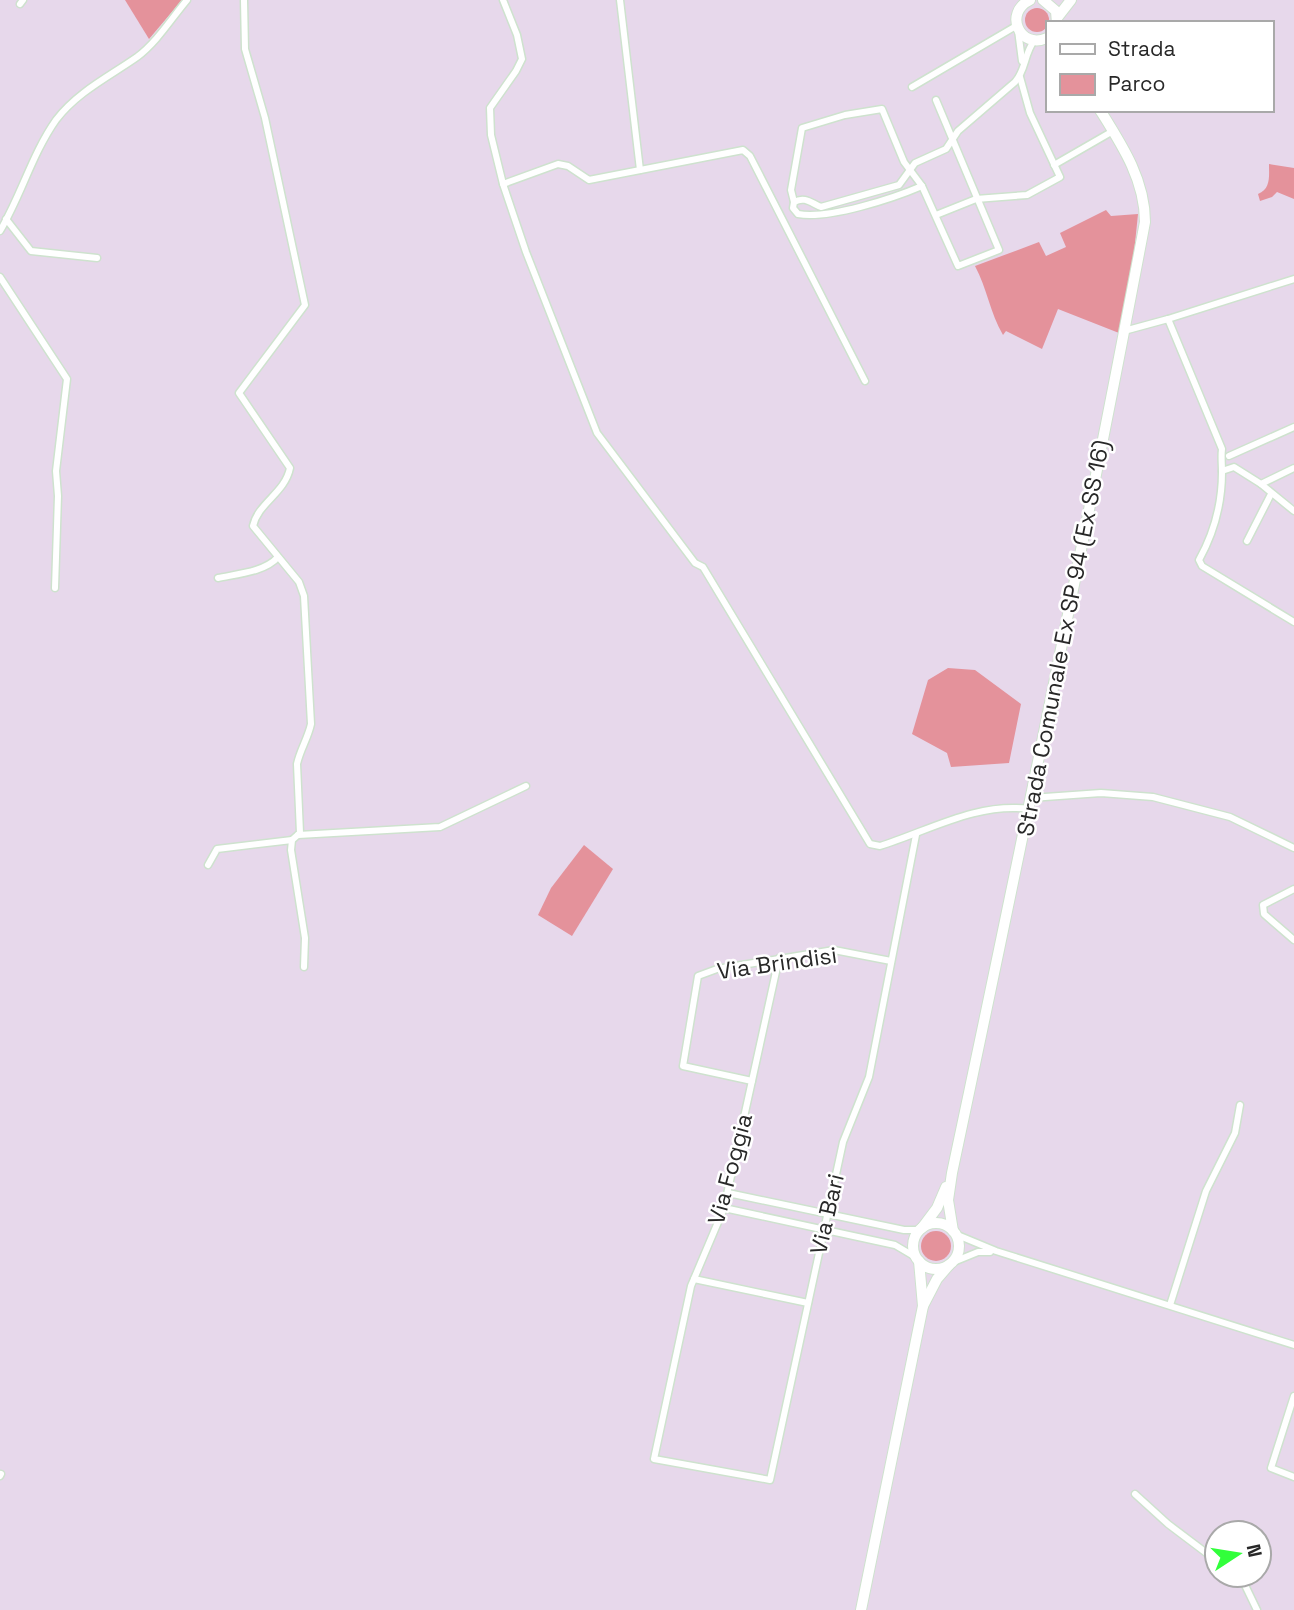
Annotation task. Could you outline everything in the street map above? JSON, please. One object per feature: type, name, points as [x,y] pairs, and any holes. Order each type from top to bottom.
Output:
[{"type":"main road","points":[[1030,0],[1018,4],[1017,27],[1021,35],[1043,41]]},
{"type":"main road","points":[[1047,0],[1052,5],[1057,20]]},
{"type":"main road","points":[[1057,20],[1071,0]]},
{"type":"main road","name":"Strada Comunale Ex SP 94 (Ex SS 16)","points":[[954,1232],[948,1200],[951,1173],[1030,803],[1145,222],[1145,205],[1140,186],[1124,148],[1101,112]]},
{"type":"main road","name":"Strada Comunale Ex SP 94 (Ex SS 16)","points":[[921,1229],[937,1208],[951,1173]]},
{"type":"main road","points":[[861,1610],[923,1306],[937,1279],[958,1250],[954,1232],[941,1224],[934,1223],[921,1229],[913,1243],[918,1260],[923,1306]]},
{"type":"main road","points":[[918,1260],[937,1269],[950,1264]]},
{"type":"street","points":[[97,258],[31,251],[3,224],[57,119],[79,97],[139,55],[187,0]]},
{"type":"street","points":[[244,0],[245,49],[265,118],[305,305],[239,393],[290,468],[288,481],[255,518],[253,526],[299,582],[304,596],[311,724],[297,764],[300,833],[291,850],[305,938],[304,967]]},
{"type":"street","points":[[503,0],[517,35],[522,59],[490,108],[491,135],[503,184],[526,252],[597,433],[687,553],[695,563],[703,567],[870,844],[875,846],[915,835],[939,824],[981,811],[1101,793],[1153,797],[1230,817],[1294,848]]},
{"type":"street","points":[[620,0],[640,170]]},
{"type":"street","points":[[912,87],[1017,27],[1023,66]]},
{"type":"street","points":[[936,215],[976,199],[1027,195],[1060,177],[1030,113],[1020,77],[1024,55],[1043,41]]},
{"type":"street","points":[[794,202],[806,199],[821,207],[899,185],[915,163],[946,149],[958,131],[1020,77]]},
{"type":"street","points":[[922,186],[903,194],[834,212],[798,215],[793,208],[791,190],[803,128],[845,115],[882,109],[904,162],[922,186],[958,266],[999,250],[936,100]]},
{"type":"street","points":[[1054,164],[1113,131]]},
{"type":"street","points":[[503,184],[558,164],[568,166],[589,180],[743,150],[750,156],[865,381]]},
{"type":"street","points":[[0,277],[67,379],[56,471],[58,496],[55,588]]},
{"type":"street","points":[[1124,331],[1294,279]]},
{"type":"street","points":[[1168,319],[1222,449],[1234,467],[1294,510]]},
{"type":"street","points":[[1229,456],[1294,427]]},
{"type":"street","points":[[1222,449],[1217,516],[1208,544],[1199,560],[1202,566],[1294,622]]},
{"type":"street","points":[[1222,471],[1234,467]]},
{"type":"street","points":[[1261,484],[1294,468]]},
{"type":"street","points":[[1247,541],[1272,494]]},
{"type":"street","points":[[218,578],[263,568],[278,557]]},
{"type":"street","points":[[208,864],[217,849],[295,838],[440,827],[526,786]]},
{"type":"street","name":"Via Bari","points":[[654,1459],[770,1480],[843,1142],[869,1077],[915,835]]},
{"type":"street","points":[[1294,889],[1263,905],[1264,914],[1294,940]]},
{"type":"street","name":"Via Brindisi","points":[[752,1081],[683,1066],[698,976],[717,968],[834,950],[891,961]]},
{"type":"street","name":"Via Foggia","points":[[654,1459],[694,1279],[728,1193],[779,958]]},
{"type":"street","points":[[1170,1305],[1206,1191],[1235,1133],[1240,1105]]},
{"type":"street","points":[[728,1193],[904,1230],[921,1229]]},
{"type":"street","points":[[724,1208],[895,1245],[918,1260]]},
{"type":"street","points":[[954,1232],[996,1251],[1294,1345]]},
{"type":"street","points":[[950,1264],[978,1252],[996,1251]]},
{"type":"street","points":[[694,1279],[808,1303]]},
{"type":"street","points":[[1294,1396],[1271,1468],[1294,1477]]},
{"type":"street","points":[[1135,1493],[1168,1524],[1203,1550]]},
{"type":"street","points":[[1246,1589],[1257,1610]]},
{"type":"green space","points":[[125,0],[182,0],[149,39]]},
{"type":"green space","points":[[1032,9],[1042,9],[1048,15],[1049,21],[1046,21],[1046,27],[1042,31],[1032,31],[1026,25],[1026,15]]},
{"type":"green space","points":[[1269,164],[1294,168],[1294,199],[1277,192],[1260,201],[1258,194],[1267,185]]},
{"type":"green space","points":[[1106,210],[1111,216],[1138,214],[1134,253],[1119,333],[1058,309],[1042,349],[1006,331],[1003,335],[975,266],[1039,242],[1046,256],[1066,247],[1060,233]]},
{"type":"green space","points":[[948,668],[975,670],[1021,704],[1009,763],[951,767],[947,753],[912,734],[928,680]]},
{"type":"green space","points":[[584,845],[613,869],[572,936],[538,915],[551,888]]},
{"type":"green space","points":[[936,1231],[947,1235],[951,1246],[947,1257],[936,1261],[925,1257],[921,1246],[925,1235]]}]
